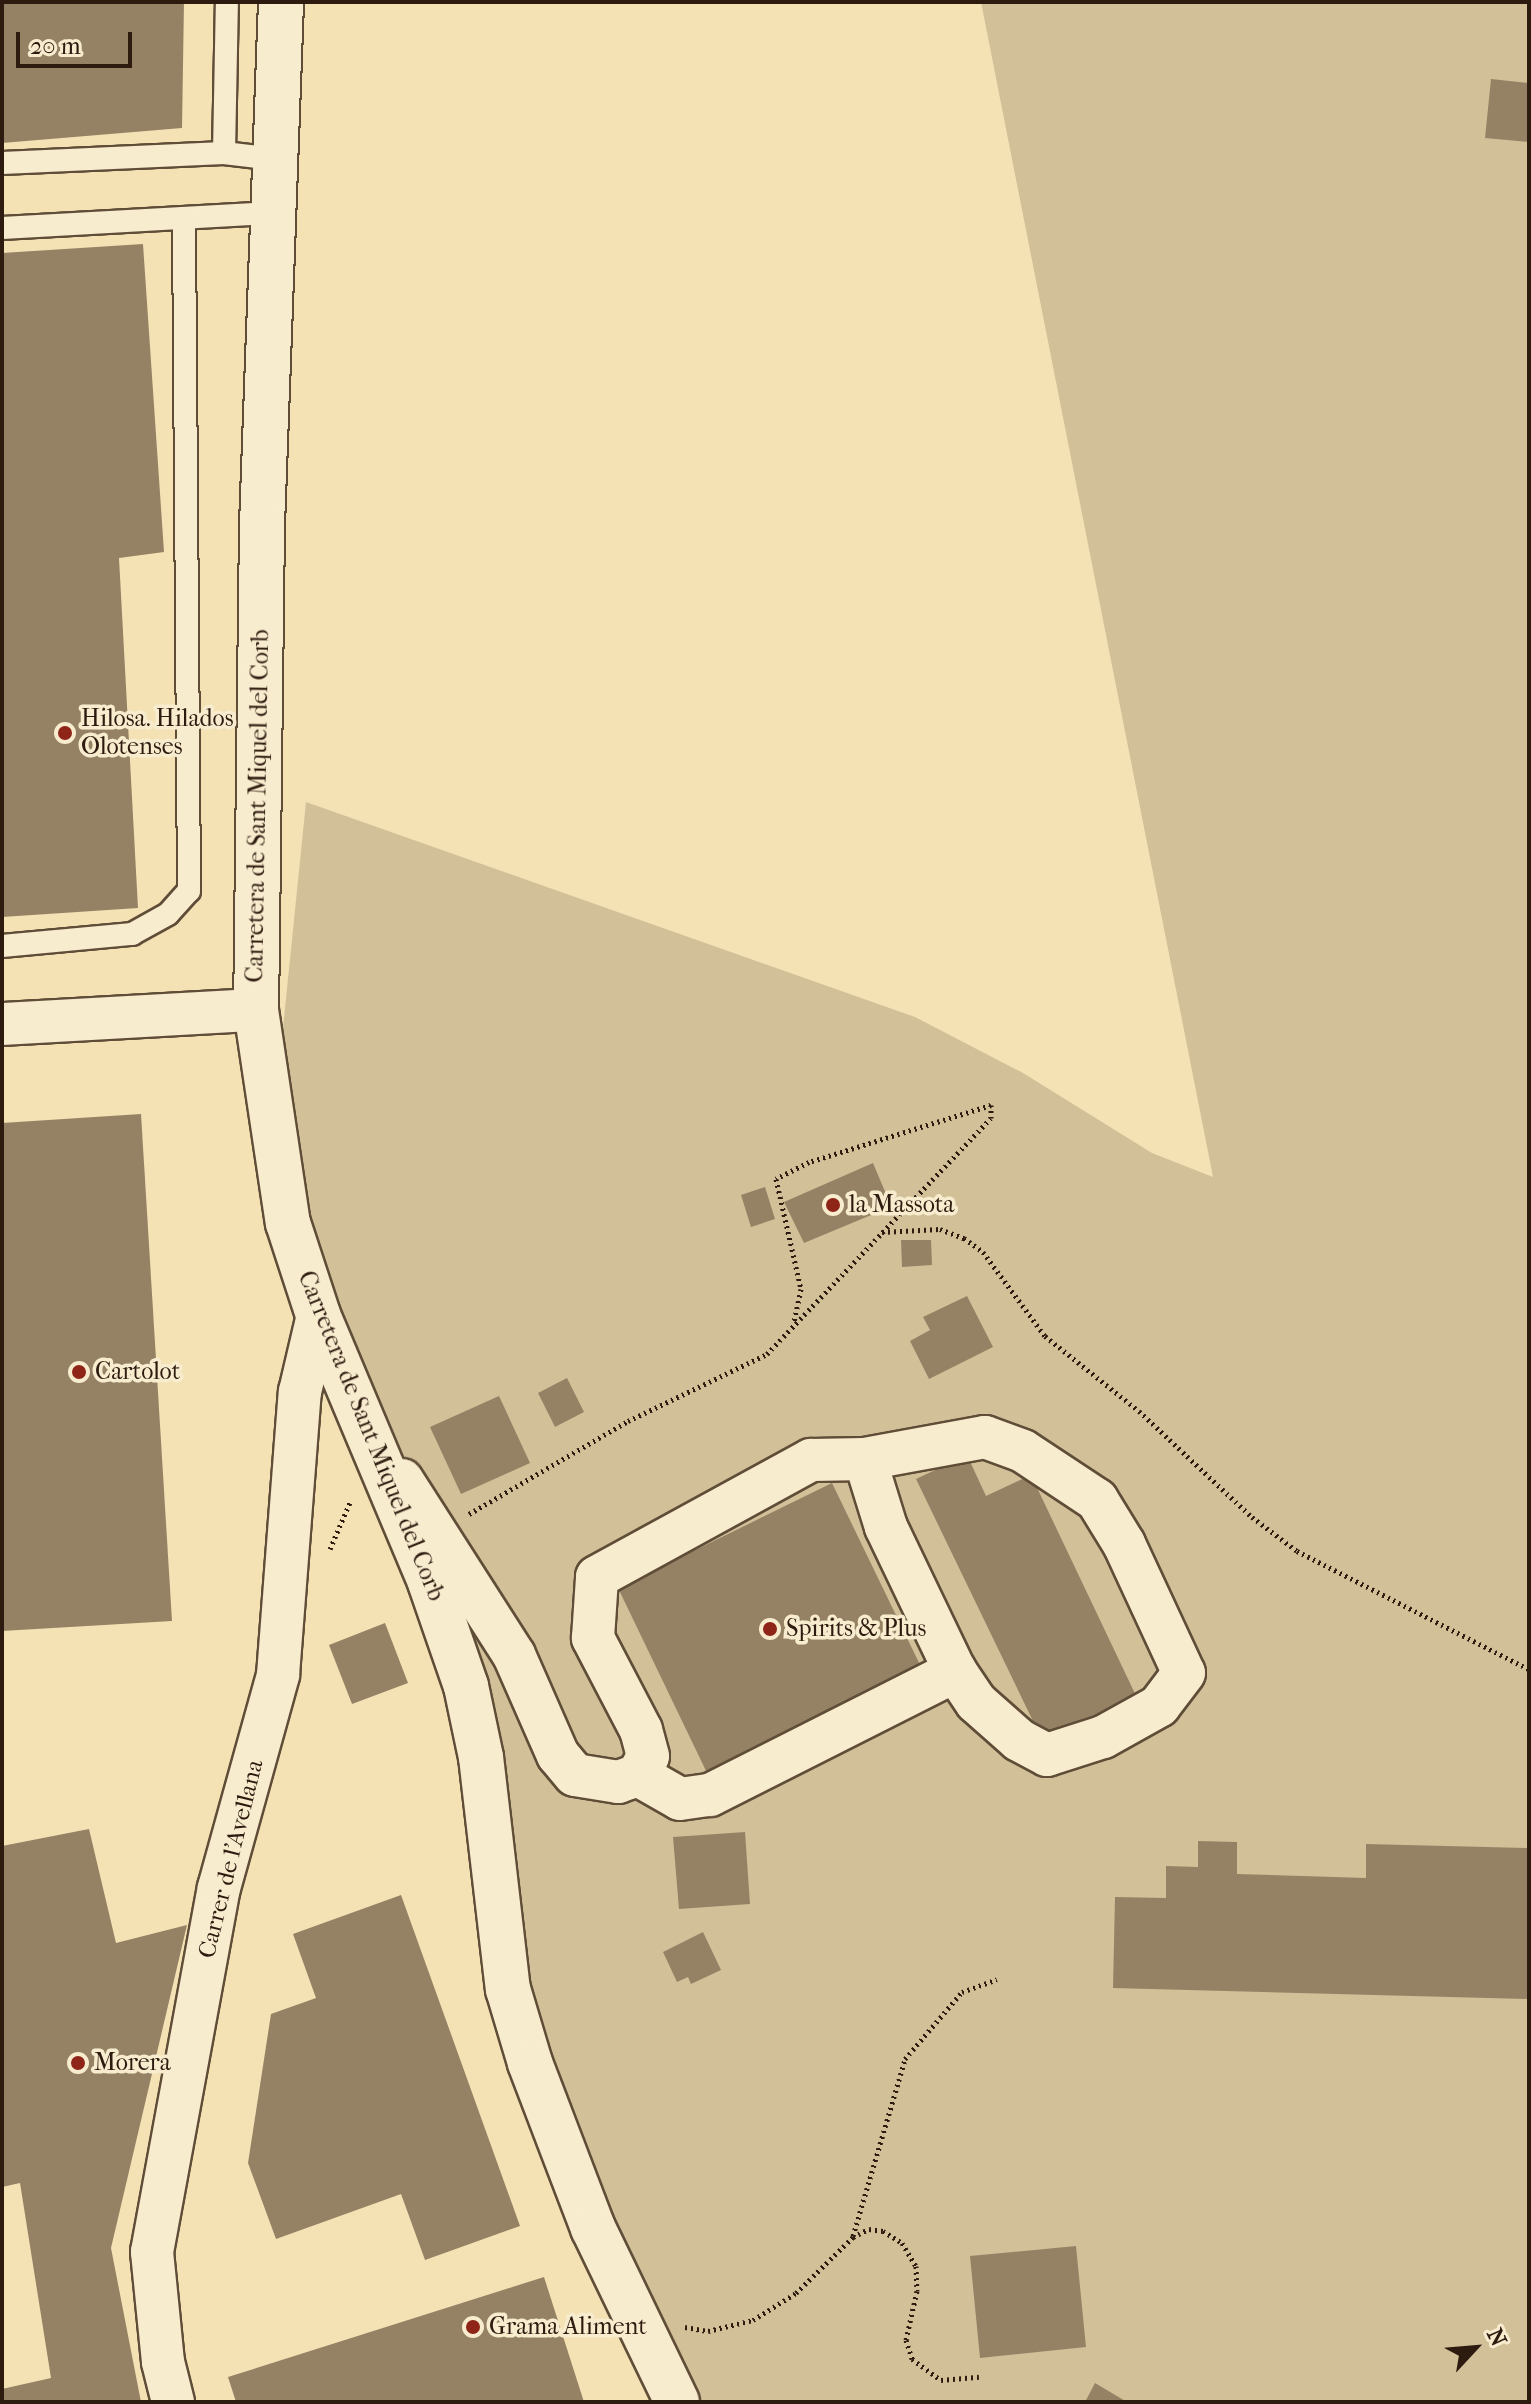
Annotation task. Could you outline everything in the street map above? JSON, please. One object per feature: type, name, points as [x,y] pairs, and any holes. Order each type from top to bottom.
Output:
[{"type":"street","name":"Carretera de Sant Miquel del Corb","points":[[281,2],[262,525],[256,1010],[288,1223],[318,1315],[430,1582],[466,1686],[481,1757],[508,1989],[526,2048],[582,2201],[677,2402]]},
{"type":"street","points":[[2,1024],[256,1010]]},
{"type":"street","name":"Carrer de l'Avellana","points":[[173,2402],[163,2362],[152,2252],[219,1888],[278,1675],[300,1392],[318,1315]]},
{"type":"street","points":[[363,1428],[514,1655],[558,1755],[575,1775],[618,1782],[638,1775],[648,1756],[641,1730],[593,1638],[597,1577],[811,1460],[865,1459],[985,1437],[1023,1451],[1097,1500],[1184,1673],[1159,1706],[1103,1737],[1047,1755],[1019,1740],[976,1702],[955,1671],[886,1527],[865,1459]]},
{"type":"street","points":[[638,1775],[680,1799],[710,1795],[955,1671]]},
{"type":"lane","points":[[224,153],[227,2]]},
{"type":"lane","points":[[2,163],[224,153],[275,159]]},
{"type":"lane","points":[[2,228],[273,213]]},
{"type":"lane","points":[[2,946],[132,934],[168,914],[189,891],[184,218]]},
{"type":"path","points":[[435,1535],[628,1421],[767,1354],[991,1118],[991,1105],[809,1162],[776,1179],[801,1289],[794,1323]]},
{"type":"path","points":[[881,1233],[940,1229],[964,1238],[983,1252],[1045,1336],[1139,1411],[1252,1517],[1297,1551],[1529,1669]]},
{"type":"path","points":[[322,1563],[342,1528],[363,1428]]},
{"type":"path","points":[[853,2237],[905,2059],[962,1992],[997,1979]]},
{"type":"path","points":[[634,2313],[708,2331],[753,2320],[796,2293],[853,2237],[869,2229],[883,2231],[902,2243],[916,2266],[917,2291],[906,2340],[912,2359],[941,2380],[979,2377]]},
{"type":"shaded area","points":[[981,2],[1529,2],[1529,2402],[665,2402],[585,2235],[470,1739],[342,1418],[278,1077],[306,802],[915,1017],[1023,1073],[1152,1153],[1213,1177]]},
{"type":"building","points":[[2,2],[184,2],[182,128],[2,143]]},
{"type":"building","points":[[1491,79],[1529,83],[1529,142],[1485,138]]},
{"type":"building","name":"Hilosa. Hilados Olotenses","points":[[143,244],[164,552],[119,558],[138,908],[2,917],[2,253]]},
{"type":"building","name":"Cartolot","points":[[141,1114],[172,1621],[2,1631],[2,1123]]},
{"type":"building","name":"la Massota","points":[[873,1163],[889,1201],[875,1207],[876,1213],[804,1243],[784,1202]]},
{"type":"building","points":[[765,1187],[775,1219],[751,1227],[741,1195]]},
{"type":"building","points":[[901,1240],[931,1240],[932,1265],[902,1267]]},
{"type":"building","points":[[967,1296],[993,1347],[929,1379],[910,1341],[930,1330],[923,1317]]},
{"type":"building","points":[[567,1378],[584,1412],[555,1427],[538,1393]]},
{"type":"building","points":[[499,1396],[530,1463],[461,1494],[430,1427]]},
{"type":"building","points":[[967,1455],[986,1496],[1031,1475],[1139,1702],[1045,1746],[916,1479]]},
{"type":"building","name":"Spirits & Plus","points":[[832,1483],[923,1671],[708,1775],[618,1588]]},
{"type":"building","points":[[385,1623],[408,1683],[352,1704],[329,1645]]},
{"type":"building","name":"Morera","points":[[89,1829],[116,1943],[187,1925],[111,2248],[141,2402],[2,2402],[2,2389],[51,2378],[20,2183],[2,2187],[2,1846]]},
{"type":"building","points":[[745,1832],[750,1904],[679,1909],[673,1837]]},
{"type":"building","points":[[1198,1841],[1237,1842],[1237,1874],[1366,1878],[1366,1844],[1529,1848],[1529,1999],[1113,1988],[1115,1897],[1166,1898],[1166,1866],[1198,1867]]},
{"type":"building","points":[[401,1895],[520,2226],[425,2260],[401,2194],[276,2239],[248,2163],[271,2014],[316,1998],[293,1934]]},
{"type":"building","points":[[703,1932],[721,1970],[691,1984],[688,1977],[677,1982],[663,1952]]},
{"type":"building","points":[[1076,2246],[1086,2347],[980,2358],[970,2256]]},
{"type":"building","name":"Grama Aliment","points":[[544,2277],[584,2402],[236,2402],[228,2377]]},
{"type":"building","points":[[1095,2383],[1127,2402],[1085,2402]]},
{"type":"place","name":"Hilosa. Hilados Olotenses","points":[[65,733]]},
{"type":"place","name":"la Massota","points":[[833,1205]]},
{"type":"place","name":"Cartolot","points":[[79,1372]]},
{"type":"place","name":"Spirits & Plus","points":[[770,1629]]},
{"type":"place","name":"Morera","points":[[78,2063]]},
{"type":"place","name":"Grama Aliment","points":[[473,2327]]}]
